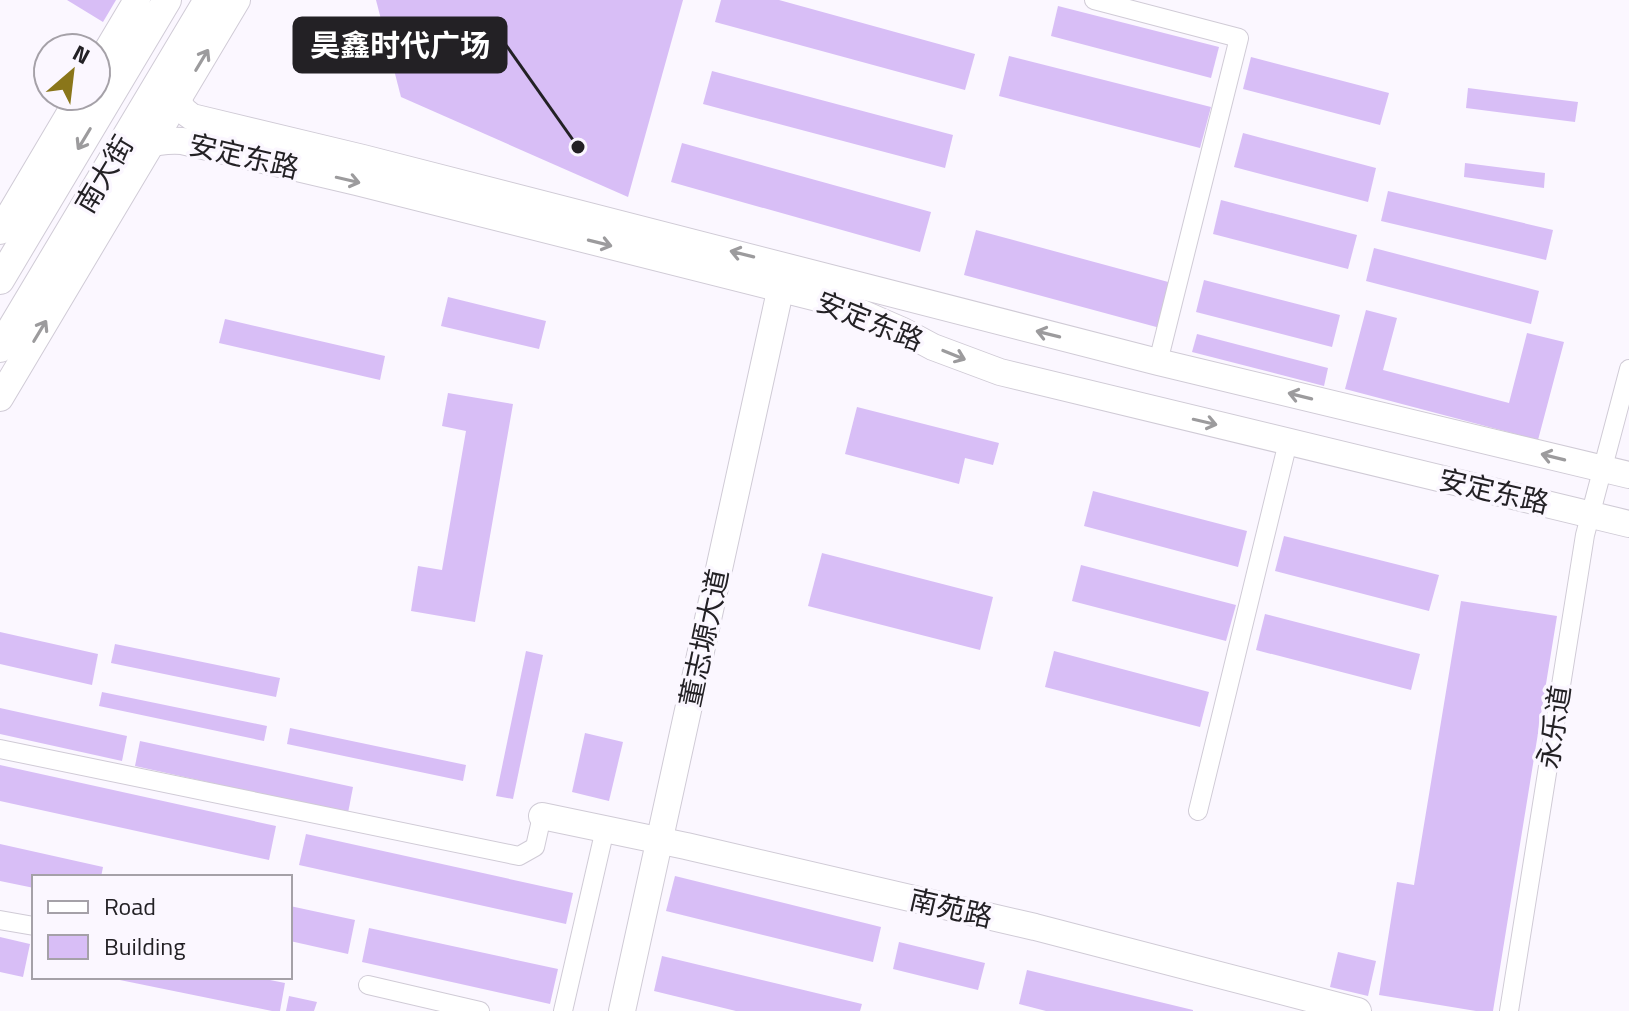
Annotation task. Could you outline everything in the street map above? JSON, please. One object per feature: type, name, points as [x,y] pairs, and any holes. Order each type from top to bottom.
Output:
[{"type":"main road","points":[[112,42],[137,0]]},
{"type":"main road","name":"南大街","points":[[0,280],[167,0]]},
{"type":"main road","name":"南大街","points":[[0,348],[208,0]]},
{"type":"main road","points":[[0,398],[237,0]]},
{"type":"main road","name":"安定东路","points":[[178,50],[173,83],[181,111],[192,117],[379,162],[788,278],[933,347],[1000,372],[1629,524]]},
{"type":"main road","points":[[0,231],[71,112]]},
{"type":"main road","name":"安定东路","points":[[111,161],[153,142],[182,141],[1158,362],[1606,457],[1629,475]]},
{"type":"main road","name":"董志塬大道","points":[[622,1011],[663,846],[788,278]]},
{"type":"main road","name":"南苑路","points":[[541,820],[1035,927],[1358,1011]]},
{"type":"main road","name":"董志塬大道","points":[[632,1011],[663,846]]},
{"type":"main road","name":"南苑路","points":[[663,846],[1033,935],[1326,1011]]},
{"type":"street","points":[[1094,0],[1239,38],[1158,362]]},
{"type":"street","name":"永乐道","points":[[1509,1011],[1582,551],[1629,369]]},
{"type":"street","points":[[1198,811],[1288,442]]},
{"type":"street","points":[[0,749],[519,856],[535,847],[541,820]]},
{"type":"street","points":[[563,1011],[604,833]]},
{"type":"street","points":[[0,920],[32,926]]},
{"type":"street","points":[[368,985],[480,1011]]},
{"type":"building","points":[[67,0],[116,0],[103,22]]},
{"type":"building","points":[[376,0],[683,0],[628,197],[401,97]]},
{"type":"building","points":[[721,0],[779,0],[975,54],[965,90],[715,22]]},
{"type":"building","points":[[1058,6],[1219,47],[1211,78],[1051,36]]},
{"type":"building","points":[[1009,56],[1211,107],[1200,148],[999,96]]},
{"type":"building","points":[[1251,57],[1389,93],[1380,125],[1243,89]]},
{"type":"building","points":[[712,71],[953,135],[945,168],[703,104]]},
{"type":"building","points":[[1468,88],[1578,102],[1575,122],[1466,108]]},
{"type":"building","points":[[1243,133],[1376,168],[1368,202],[1234,167]]},
{"type":"building","points":[[682,143],[931,212],[920,252],[671,182]]},
{"type":"building","points":[[1465,163],[1545,173],[1544,188],[1464,177]]},
{"type":"building","points":[[1388,191],[1553,230],[1546,260],[1381,221]]},
{"type":"building","points":[[1221,200],[1357,235],[1348,269],[1213,234]]},
{"type":"building","points":[[976,230],[1172,283],[1160,328],[964,275]]},
{"type":"building","points":[[1374,248],[1539,291],[1531,324],[1366,281]]},
{"type":"building","points":[[1204,280],[1340,315],[1332,347],[1196,312]]},
{"type":"building","points":[[448,297],[546,321],[539,349],[441,326]]},
{"type":"building","points":[[1366,310],[1397,318],[1383,370],[1509,403],[1527,333],[1564,342],[1538,440],[1345,389]]},
{"type":"building","points":[[225,319],[385,356],[380,380],[219,343]]},
{"type":"building","points":[[1197,334],[1328,368],[1324,386],[1192,352]]},
{"type":"building","points":[[448,393],[513,404],[475,622],[411,611],[418,566],[442,570],[466,431],[442,426]]},
{"type":"building","points":[[857,407],[999,443],[993,465],[965,458],[959,484],[845,454]]},
{"type":"building","points":[[1093,491],[1247,531],[1238,567],[1084,526]]},
{"type":"building","points":[[1284,536],[1439,575],[1429,611],[1275,571]]},
{"type":"building","points":[[822,553],[993,597],[980,650],[808,606]]},
{"type":"building","points":[[1081,565],[1236,605],[1226,641],[1072,601]]},
{"type":"building","points":[[1461,601],[1557,616],[1493,1011],[1379,995],[1397,882],[1414,885]]},
{"type":"building","points":[[1265,614],[1420,654],[1411,690],[1256,650]]},
{"type":"building","points":[[0,632],[98,654],[92,685],[0,664]]},
{"type":"building","points":[[115,644],[280,678],[276,697],[111,663]]},
{"type":"building","points":[[526,651],[543,655],[513,799],[496,796]]},
{"type":"building","points":[[1054,651],[1209,692],[1200,727],[1045,687]]},
{"type":"building","points":[[102,692],[267,726],[264,741],[99,706]]},
{"type":"building","points":[[0,708],[127,736],[122,761],[0,734]]},
{"type":"building","points":[[290,728],[466,765],[463,781],[287,744]]},
{"type":"building","points":[[585,733],[623,742],[609,801],[572,792]]},
{"type":"building","points":[[140,741],[353,787],[348,813],[135,766]]},
{"type":"building","points":[[0,765],[276,826],[269,860],[0,801]]},
{"type":"building","points":[[306,834],[573,893],[566,924],[299,865]]},
{"type":"building","points":[[0,844],[103,867],[101,875],[32,875],[32,888],[0,881]]},
{"type":"building","points":[[675,876],[881,927],[873,962],[666,911]]},
{"type":"building","points":[[292,906],[355,920],[348,954],[292,941]]},
{"type":"building","points":[[369,928],[558,969],[550,1004],[362,962]]},
{"type":"building","points":[[0,937],[30,944],[23,977],[0,972]]},
{"type":"building","points":[[899,942],[985,963],[978,990],[893,969]]},
{"type":"building","points":[[1338,952],[1376,961],[1368,996],[1330,987]]},
{"type":"building","points":[[662,956],[862,1004],[860,1011],[736,1011],[654,991]]},
{"type":"building","points":[[1027,970],[1193,1011],[1046,1011],[1019,1004]]},
{"type":"building","points":[[115,979],[265,979],[285,983],[280,1011]]},
{"type":"building","points":[[289,996],[317,1002],[314,1011],[286,1011]]},
{"type":"place","name":"昊鑫时代广场","points":[[578,147]]}]
